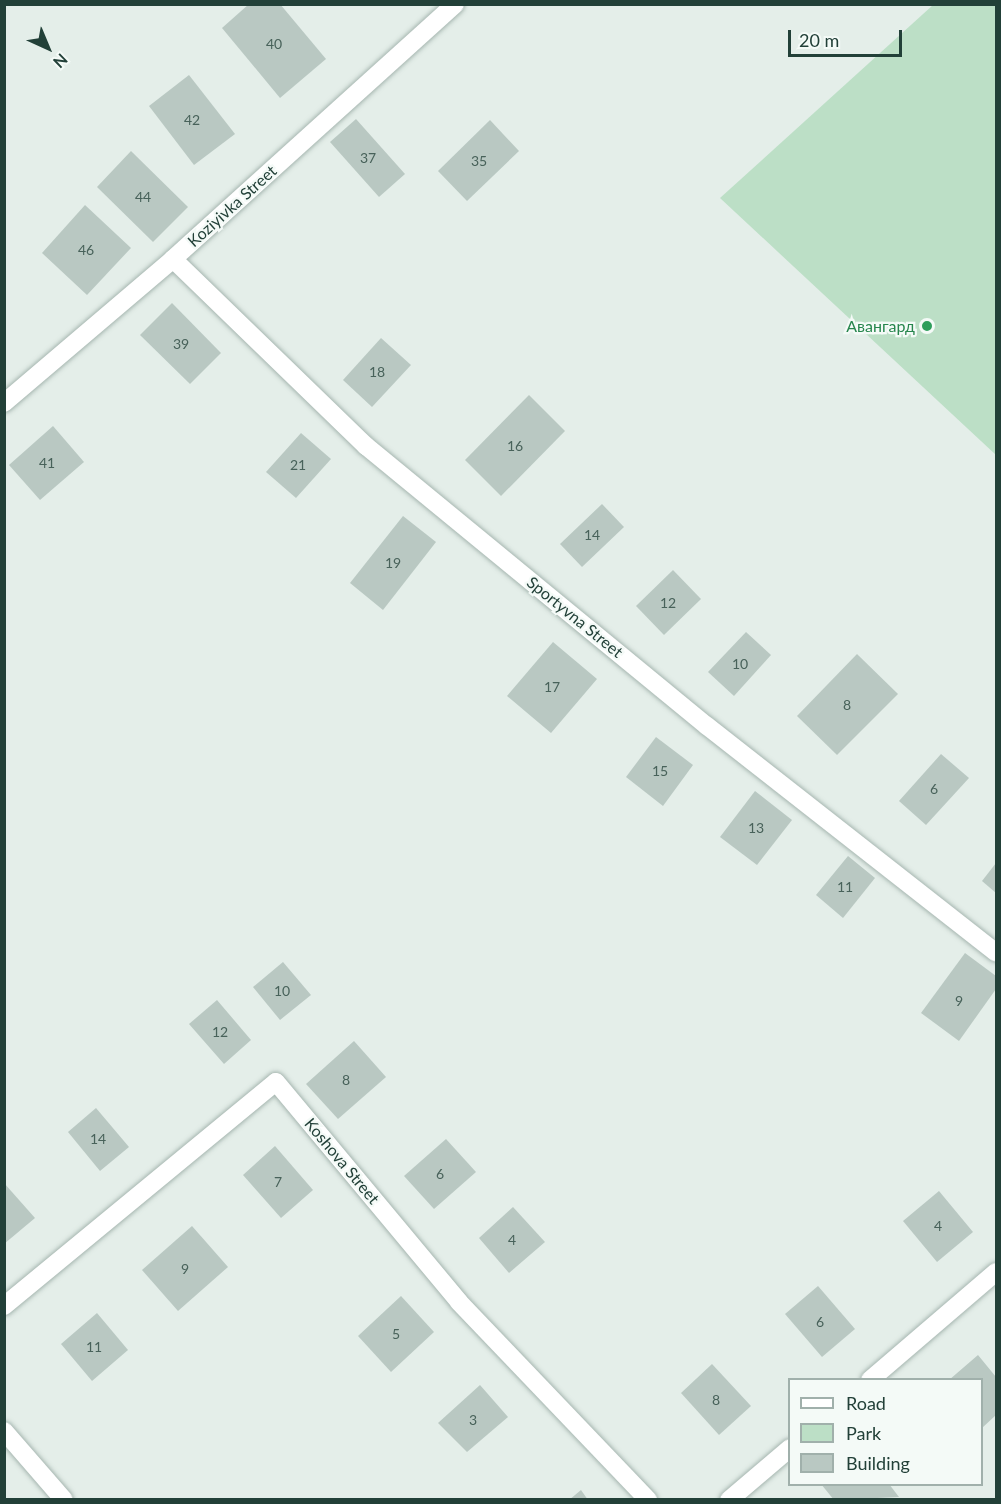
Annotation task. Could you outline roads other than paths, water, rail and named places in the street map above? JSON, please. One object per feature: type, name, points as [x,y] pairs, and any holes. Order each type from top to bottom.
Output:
[{"type":"street","name":"Koziyivka Street","points":[[4,403],[174,260],[455,4]]},
{"type":"street","name":"Sportyvna Street","points":[[174,260],[366,446],[707,726],[996,953]]},
{"type":"street","name":"Koshova Street","points":[[4,1306],[276,1082],[459,1302],[648,1500]]},
{"type":"street","points":[[872,1378],[996,1272]]},
{"type":"street","points":[[4,1431],[64,1500]]},
{"type":"street","points":[[729,1500],[788,1449]]},
{"type":"place","name":"Авангард","points":[[927,326]]}]
